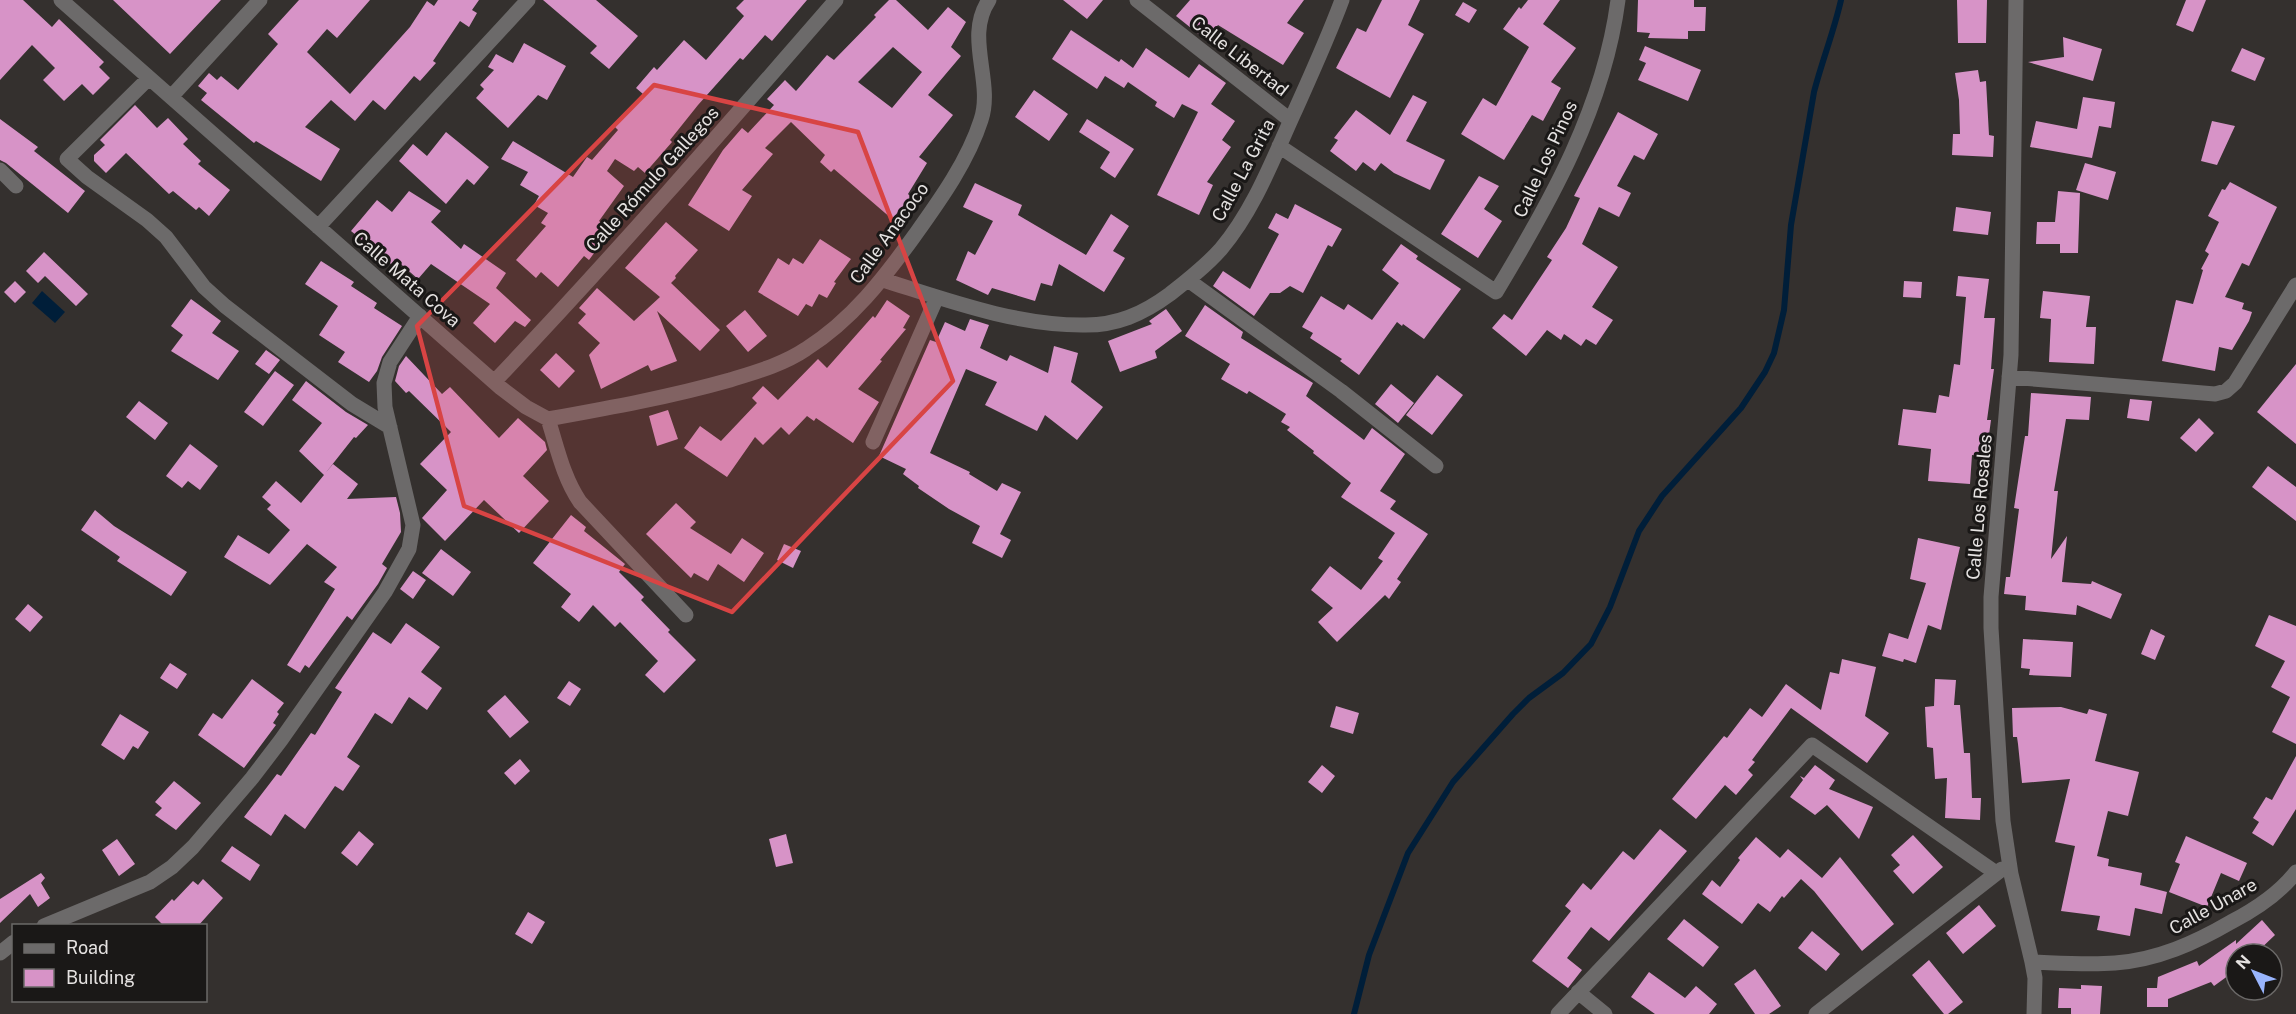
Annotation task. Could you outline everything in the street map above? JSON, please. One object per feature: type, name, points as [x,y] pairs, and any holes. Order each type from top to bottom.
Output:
[{"type":"street","name":"Calle Mata Cova","points":[[61,0],[494,382],[526,407],[548,419]]},
{"type":"street","points":[[171,97],[260,0]]},
{"type":"street","points":[[318,227],[528,0]]},
{"type":"street","name":"Calle Rómulo Gallegos","points":[[494,382],[546,328],[836,0]]},
{"type":"street","name":"Calle Anacoco","points":[[548,419],[700,388],[776,364],[806,349],[864,302],[883,280],[957,171],[982,119],[985,84],[978,45],[979,28],[989,0]]},
{"type":"street","name":"Calle Libertad","points":[[1137,0],[1290,120]]},
{"type":"street","name":"Calle La Grita","points":[[883,280],[937,297],[1028,320],[1084,326],[1109,323],[1141,314],[1210,261],[1238,224],[1256,194],[1279,146],[1342,0]]},
{"type":"street","name":"Calle Los Pinos","points":[[1279,146],[1496,292],[1552,193],[1588,119],[1607,56],[1618,0]]},
{"type":"street","name":"Calle Los Rosales","points":[[2016,0],[2009,377],[1991,597],[1991,628],[2003,821],[2009,864],[2035,978],[2034,1014]]},
{"type":"street","points":[[149,78],[67,159],[166,237],[204,287],[225,306],[352,404],[390,427]]},
{"type":"street","points":[[0,170],[16,186]]},
{"type":"street","points":[[1188,280],[1341,391],[1436,466]]},
{"type":"street","points":[[2009,377],[2184,393],[2215,394],[2226,391],[2235,383],[2296,285]]},
{"type":"street","points":[[873,442],[937,297]]},
{"type":"street","points":[[50,924],[150,882],[172,867],[193,847],[240,793],[281,740],[385,592],[409,549],[413,525],[383,393],[390,362],[420,316]]},
{"type":"street","points":[[548,419],[565,475],[580,502],[686,615]]},
{"type":"street","points":[[1558,1014],[1812,745],[1996,873]]},
{"type":"street","points":[[1816,1014],[2009,864]]},
{"type":"street","name":"Calle Unare","points":[[2032,962],[2116,963],[2143,959],[2173,950],[2203,938],[2267,900],[2288,883],[2296,872]]},
{"type":"street","points":[[0,953],[12,944]]},
{"type":"street","points":[[1578,992],[1605,1014]]},
{"type":"highlighted area","points":[[654,85],[858,132],[953,381],[732,612],[464,506],[417,326]]},
{"type":"water","points":[[42,291],[65,312],[55,323],[32,303]]},
{"type":"building","points":[[0,0],[23,0],[52,27],[59,19],[104,62],[99,67],[110,78],[93,95],[82,84],[64,101],[43,80],[55,68],[32,45],[0,80]]},
{"type":"building","points":[[113,0],[221,0],[170,54]]},
{"type":"building","points":[[299,0],[370,0],[337,38],[327,29],[307,52],[350,94],[410,27],[427,1],[434,6],[438,0],[479,0],[472,10],[477,13],[469,27],[460,21],[433,61],[436,63],[420,81],[414,76],[385,110],[373,100],[355,121],[331,100],[305,127],[340,149],[321,181],[256,141],[254,143],[201,100],[207,93],[198,86],[209,73],[217,80],[221,76],[238,90],[278,44],[268,34]]},
{"type":"building","points":[[543,0],[596,0],[638,36],[609,69],[590,53],[597,46]]},
{"type":"building","points":[[744,0],[807,0],[772,41],[765,35],[743,60],[740,58],[698,105],[670,140],[672,142],[645,173],[638,167],[634,171],[615,159],[607,171],[624,186],[599,221],[611,230],[589,260],[584,256],[558,287],[541,272],[536,278],[516,260],[546,226],[541,223],[548,213],[534,205],[539,196],[520,185],[528,172],[501,159],[513,141],[573,177],[587,157],[592,160],[618,130],[614,126],[643,94],[636,88],[654,67],[657,70],[684,40],[706,60],[744,16],[736,8]]},
{"type":"building","points":[[889,0],[896,0],[928,30],[948,7],[966,22],[951,47],[961,56],[928,95],[953,115],[919,157],[927,163],[908,194],[911,197],[892,219],[834,169],[831,172],[820,162],[825,155],[791,122],[765,148],[773,154],[742,190],[752,196],[729,231],[688,205],[723,150],[742,128],[748,133],[774,105],[767,99],[785,80],[796,91],[827,55],[834,60],[876,17],[874,15]],"holes":[[[893,47],[922,72],[892,108],[858,82]]]},
{"type":"building","points":[[1063,0],[1103,0],[1087,19]]},
{"type":"building","points":[[1190,0],[1304,0],[1287,23],[1304,33],[1283,65],[1218,25],[1206,40],[1176,16]]},
{"type":"building","points":[[1382,0],[1420,0],[1408,25],[1424,34],[1390,98],[1336,68],[1357,28],[1366,32]]},
{"type":"building","points":[[1528,0],[1560,0],[1543,24],[1576,48],[1551,82],[1561,88],[1543,121],[1532,115],[1504,160],[1461,134],[1483,98],[1496,106],[1529,47],[1503,29],[1519,7],[1521,9]]},
{"type":"building","points":[[1638,0],[1694,0],[1694,7],[1706,7],[1705,31],[1688,31],[1688,39],[1648,38],[1650,33],[1637,32]]},
{"type":"building","points":[[1957,0],[1987,0],[1986,43],[1958,43]]},
{"type":"building","points":[[2186,0],[2206,0],[2193,32],[2176,25]]},
{"type":"building","points":[[1463,2],[1477,10],[1469,23],[1455,15]]},
{"type":"building","points":[[1071,30],[1119,62],[1121,59],[1133,68],[1146,48],[1189,78],[1199,64],[1226,83],[1211,104],[1235,121],[1222,140],[1231,147],[1207,182],[1213,185],[1199,215],[1157,195],[1198,112],[1182,104],[1174,118],[1155,106],[1157,102],[1128,82],[1124,88],[1105,76],[1097,89],[1052,59]]},
{"type":"building","points":[[2063,37],[2102,49],[2093,81],[2028,62],[2064,57]]},
{"type":"building","points":[[524,43],[566,66],[547,100],[538,95],[508,128],[476,98],[484,89],[480,85],[494,70],[488,67],[496,54],[513,63]]},
{"type":"building","points":[[1645,46],[1701,70],[1688,101],[1638,80],[1646,63],[1639,60]]},
{"type":"building","points":[[2242,48],[2265,58],[2255,81],[2231,71]]},
{"type":"building","points":[[1978,70],[1980,82],[1986,81],[1989,135],[1994,136],[1993,157],[1952,155],[1953,134],[1960,134],[1955,73]]},
{"type":"building","points":[[1034,90],[1068,114],[1049,141],[1015,117]]},
{"type":"building","points":[[1413,95],[1427,102],[1406,141],[1445,160],[1430,190],[1394,173],[1381,163],[1375,171],[1363,162],[1356,171],[1330,151],[1338,140],[1334,138],[1356,110],[1390,135]]},
{"type":"building","points":[[2083,97],[2115,102],[2111,128],[2099,126],[2092,158],[2030,147],[2036,121],[2077,129]]},
{"type":"building","points":[[135,105],[157,128],[168,118],[188,139],[183,144],[201,161],[198,164],[230,190],[209,216],[199,207],[196,210],[173,191],[169,194],[126,153],[106,173],[94,161],[94,155],[105,145],[100,140]]},
{"type":"building","points":[[1618,112],[1658,134],[1644,160],[1634,155],[1617,186],[1631,193],[1619,217],[1599,207],[1582,244],[1618,267],[1592,307],[1613,320],[1596,345],[1586,339],[1581,346],[1564,334],[1561,340],[1547,330],[1526,356],[1492,328],[1504,314],[1512,320],[1552,260],[1547,257],[1566,228],[1580,198],[1574,196]]},
{"type":"building","points":[[0,119],[38,147],[34,151],[85,191],[68,213],[0,160]]},
{"type":"building","points":[[1087,119],[1134,149],[1115,178],[1100,168],[1110,152],[1079,132]]},
{"type":"building","points":[[2212,121],[2235,126],[2217,165],[2201,161]]},
{"type":"building","points":[[446,132],[489,167],[474,185],[467,179],[446,204],[399,161],[413,144],[427,156]]},
{"type":"building","points":[[2085,163],[2116,172],[2108,200],[2076,190]]},
{"type":"building","points":[[1479,176],[1499,186],[1484,209],[1502,221],[1478,258],[1441,234]]},
{"type":"building","points":[[2230,182],[2277,207],[2249,266],[2242,263],[2225,297],[2244,303],[2242,309],[2252,312],[2249,321],[2232,350],[2219,347],[2215,371],[2162,361],[2176,300],[2193,304],[2203,270],[2201,269],[2209,254],[2205,251],[2219,222],[2208,216],[2222,189],[2225,190]]},
{"type":"building","points":[[975,183],[1022,205],[1018,215],[1086,255],[1111,214],[1129,226],[1113,251],[1125,258],[1104,292],[1059,264],[1052,286],[1041,283],[1035,301],[992,288],[988,295],[956,280],[968,251],[975,255],[993,221],[963,207]]},
{"type":"building","points":[[409,191],[441,211],[431,222],[461,249],[464,244],[506,273],[496,288],[531,320],[525,327],[515,321],[495,343],[473,323],[490,304],[431,264],[418,279],[395,259],[391,264],[351,231],[377,200],[392,212]]},
{"type":"building","points":[[2058,191],[2080,193],[2078,253],[2060,253],[2060,244],[2036,244],[2037,222],[2055,222]]},
{"type":"building","points":[[1295,204],[1342,229],[1332,247],[1328,245],[1303,293],[1290,286],[1280,293],[1270,293],[1254,316],[1213,286],[1223,271],[1250,289],[1279,234],[1268,228],[1276,213],[1288,219]]},
{"type":"building","points":[[1956,207],[1991,212],[1988,235],[1953,231]]},
{"type":"building","points":[[666,222],[698,250],[671,283],[720,330],[700,351],[657,311],[677,361],[651,371],[648,365],[601,389],[589,355],[600,343],[578,323],[586,314],[579,308],[597,288],[634,321],[660,297],[625,268]]},
{"type":"building","points":[[820,239],[851,259],[834,282],[836,283],[827,298],[819,294],[812,307],[806,304],[798,316],[758,292],[778,258],[789,265],[793,258],[803,264]]},
{"type":"building","points":[[1401,244],[1418,256],[1416,259],[1461,289],[1424,339],[1397,322],[1359,375],[1340,361],[1342,359],[1310,338],[1313,333],[1302,327],[1321,296],[1344,310],[1348,304],[1372,320],[1399,283],[1382,270]]},
{"type":"building","points":[[44,252],[88,294],[76,306],[45,276],[38,283],[26,271]]},
{"type":"building","points":[[321,261],[354,282],[351,286],[377,303],[374,308],[402,326],[369,382],[338,362],[345,352],[319,335],[338,306],[305,284]]},
{"type":"building","points":[[1958,276],[1989,279],[1984,318],[1995,318],[1991,369],[1994,369],[1987,420],[1991,420],[1986,457],[1972,455],[1970,484],[1928,481],[1931,449],[1898,445],[1903,409],[1936,413],[1939,395],[1949,397],[1954,364],[1960,365],[1966,297],[1956,296]]},
{"type":"building","points":[[15,281],[26,292],[15,303],[4,292]]},
{"type":"building","points":[[1904,281],[1922,282],[1921,298],[1903,297]]},
{"type":"building","points":[[2043,291],[2090,296],[2086,327],[2096,327],[2094,364],[2049,362],[2051,319],[2040,318]]},
{"type":"building","points":[[191,299],[221,321],[212,333],[239,351],[218,380],[171,351],[183,335],[171,326]]},
{"type":"building","points":[[887,300],[910,316],[903,328],[906,329],[858,389],[879,402],[853,443],[816,418],[814,421],[807,416],[789,435],[781,427],[763,445],[755,437],[727,477],[684,448],[700,426],[721,441],[757,403],[752,398],[763,386],[778,400],[818,359],[827,368],[873,316],[875,318]]},
{"type":"building","points":[[1205,305],[1243,332],[1241,338],[1313,383],[1306,396],[1364,440],[1372,428],[1405,454],[1380,491],[1396,501],[1390,509],[1428,534],[1397,579],[1401,582],[1389,599],[1385,595],[1337,642],[1318,622],[1333,608],[1311,590],[1330,566],[1361,590],[1383,561],[1378,558],[1395,533],[1341,497],[1351,483],[1287,430],[1290,427],[1281,422],[1286,414],[1249,391],[1247,394],[1221,379],[1230,364],[1185,336]]},
{"type":"building","points":[[1166,309],[1182,331],[1155,351],[1157,358],[1120,372],[1108,341],[1152,324],[1149,321]]},
{"type":"building","points":[[745,310],[767,336],[748,352],[726,326]]},
{"type":"building","points":[[970,319],[989,325],[980,348],[1007,361],[1010,355],[1048,373],[1054,346],[1078,353],[1071,382],[1103,407],[1077,440],[1045,415],[1037,431],[985,405],[997,382],[966,369],[930,453],[970,472],[969,474],[997,491],[1002,483],[1021,492],[1000,534],[1011,540],[1002,558],[972,543],[980,526],[918,488],[919,486],[903,474],[906,469],[879,456],[930,340],[936,342],[945,322],[965,331]]},
{"type":"building","points":[[266,350],[280,360],[269,374],[255,364]]},
{"type":"building","points":[[556,353],[575,371],[559,388],[540,370]]},
{"type":"building","points":[[406,356],[442,394],[450,387],[499,438],[518,418],[545,442],[547,450],[523,476],[549,501],[519,533],[484,500],[445,541],[422,518],[447,490],[420,464],[451,432],[409,391],[406,393],[395,381],[399,366]]},
{"type":"building","points":[[2296,364],[2296,444],[2257,412]]},
{"type":"building","points":[[275,371],[294,385],[263,426],[244,412]]},
{"type":"building","points":[[1437,375],[1463,395],[1432,435],[1406,415]]},
{"type":"building","points":[[306,381],[346,412],[368,425],[356,438],[354,437],[324,475],[299,451],[322,423],[292,400]]},
{"type":"building","points":[[1391,384],[1414,403],[1398,423],[1375,404]]},
{"type":"building","points":[[2031,393],[2091,397],[2089,420],[2066,419],[2054,491],[2058,491],[2051,559],[2067,536],[2062,582],[2091,584],[2092,581],[2122,594],[2111,619],[2077,605],[2076,615],[2025,610],[2026,596],[2004,594],[2006,577],[2010,577],[2019,509],[2014,508],[2025,436],[2028,436]]},
{"type":"building","points":[[2130,399],[2152,401],[2149,421],[2127,418]]},
{"type":"building","points":[[139,401],[168,423],[155,440],[126,417]]},
{"type":"building","points":[[668,410],[678,439],[657,446],[649,416]]},
{"type":"building","points":[[2199,418],[2214,433],[2196,452],[2180,438]]},
{"type":"building","points":[[190,444],[218,466],[200,490],[188,481],[182,488],[166,476]]},
{"type":"building","points":[[333,464],[358,484],[347,499],[396,497],[401,532],[382,564],[387,568],[378,584],[352,620],[347,616],[309,668],[305,665],[300,673],[287,665],[335,589],[324,582],[337,567],[307,544],[270,585],[224,557],[238,535],[269,554],[290,530],[267,509],[271,505],[262,497],[276,481],[301,503]]},
{"type":"building","points":[[2268,466],[2296,487],[2296,521],[2252,487]]},
{"type":"building","points":[[676,503],[696,522],[690,528],[731,554],[742,538],[764,553],[744,582],[718,564],[708,581],[694,573],[691,578],[646,534]]},
{"type":"building","points":[[95,510],[114,526],[187,572],[171,596],[117,561],[120,557],[81,530]]},
{"type":"building","points":[[571,515],[586,527],[584,531],[625,564],[619,572],[644,597],[641,600],[670,630],[668,632],[696,660],[664,693],[645,675],[658,661],[620,622],[615,627],[593,605],[579,622],[561,607],[571,594],[533,563]]},
{"type":"building","points":[[1918,538],[1960,547],[1941,630],[1928,625],[1916,663],[1882,656],[1889,633],[1908,639],[1926,583],[1910,579]]},
{"type":"building","points":[[784,544],[801,551],[793,568],[777,560]]},
{"type":"building","points":[[441,549],[471,572],[453,596],[422,573]]},
{"type":"building","points":[[413,571],[426,580],[413,599],[400,589]]},
{"type":"building","points":[[28,604],[43,617],[30,632],[15,619]]},
{"type":"building","points":[[2269,615],[2296,626],[2296,744],[2272,732],[2290,697],[2271,687],[2285,661],[2255,646]]},
{"type":"building","points":[[406,623],[440,647],[421,672],[442,688],[427,710],[409,697],[392,724],[375,713],[347,757],[360,766],[343,791],[335,786],[305,829],[285,814],[271,836],[244,817],[277,774],[281,776],[311,733],[315,735],[342,692],[335,688],[373,632],[391,644]]},
{"type":"building","points":[[2151,629],[2165,636],[2155,660],[2141,654]]},
{"type":"building","points":[[2023,639],[2073,642],[2071,677],[2029,675],[2030,669],[2021,668]]},
{"type":"building","points":[[1842,659],[1876,667],[1865,716],[1889,733],[1867,763],[1791,708],[1752,760],[1755,762],[1748,770],[1753,775],[1736,795],[1725,785],[1696,819],[1672,799],[1724,736],[1727,738],[1750,708],[1762,717],[1786,684],[1821,710],[1830,672],[1839,674]]},
{"type":"building","points":[[170,663],[187,674],[177,689],[160,678]]},
{"type":"building","points":[[252,679],[284,703],[273,723],[276,725],[244,768],[198,735],[213,713],[222,719]]},
{"type":"building","points":[[1935,679],[1956,680],[1954,705],[1960,705],[1964,753],[1970,753],[1972,798],[1981,798],[1980,820],[1945,818],[1947,778],[1935,779],[1933,748],[1927,747],[1925,707],[1934,706]]},
{"type":"building","points":[[569,681],[581,689],[570,706],[557,698]]},
{"type":"building","points":[[505,695],[529,722],[510,738],[487,711]]},
{"type":"building","points":[[1336,706],[1359,713],[1353,734],[1330,727]]},
{"type":"building","points":[[2061,707],[2087,714],[2089,709],[2107,714],[2095,761],[2139,772],[2128,816],[2108,811],[2097,856],[2109,859],[2108,866],[2142,873],[2140,885],[2167,892],[2162,914],[2135,908],[2130,936],[2097,930],[2100,916],[2061,911],[2075,846],[2055,842],[2070,779],[2022,783],[2017,737],[2013,737],[2012,708]]},
{"type":"building","points":[[120,714],[149,732],[138,749],[133,746],[124,760],[101,745]]},
{"type":"building","points":[[2296,756],[2296,809],[2273,846],[2252,833],[2259,822],[2253,818],[2266,797],[2272,800]]},
{"type":"building","points":[[520,759],[530,771],[515,785],[504,773]]},
{"type":"building","points":[[1322,765],[1335,776],[1322,793],[1308,782]]},
{"type":"building","points":[[1815,765],[1835,780],[1829,789],[1873,807],[1859,839],[1827,805],[1815,815],[1790,797],[1803,780],[1800,776],[1804,778]]},
{"type":"building","points":[[174,781],[201,803],[176,830],[155,815],[162,808],[155,802]]},
{"type":"building","points":[[1660,829],[1687,851],[1609,941],[1591,927],[1567,958],[1582,970],[1568,988],[1532,961],[1571,911],[1565,906],[1583,883],[1591,890],[1623,851],[1634,860]]},
{"type":"building","points":[[359,831],[374,844],[357,866],[341,853]]},
{"type":"building","points":[[786,834],[793,863],[776,867],[769,839]]},
{"type":"building","points":[[1913,835],[1943,867],[1913,894],[1893,871],[1900,865],[1891,855]]},
{"type":"building","points":[[2186,836],[2247,863],[2239,881],[2221,873],[2207,907],[2169,892],[2180,864],[2175,862]]},
{"type":"building","points":[[1756,837],[1780,858],[1788,849],[1822,878],[1840,857],[1894,924],[1862,951],[1814,891],[1801,879],[1784,898],[1782,896],[1770,912],[1758,903],[1742,924],[1702,894],[1712,880],[1720,887],[1740,860],[1738,858]]},
{"type":"building","points":[[117,839],[135,864],[119,876],[102,850]]},
{"type":"building","points":[[232,846],[260,865],[250,881],[221,861]]},
{"type":"building","points":[[41,873],[45,878],[41,883],[50,898],[38,907],[30,894],[0,923],[0,899]]},
{"type":"building","points":[[203,879],[223,898],[200,924],[162,924],[155,917],[193,881],[198,885]]},
{"type":"building","points":[[1979,905],[1996,926],[1963,954],[1946,933]]},
{"type":"building","points":[[528,912],[545,922],[532,944],[515,934]]},
{"type":"building","points":[[1684,919],[1719,947],[1703,967],[1667,939]]},
{"type":"building","points":[[2262,920],[2275,935],[2268,942],[2238,942]]},
{"type":"building","points":[[1812,931],[1840,954],[1826,971],[1798,948]]},
{"type":"building","points":[[2224,948],[2224,979],[2214,986],[2211,982],[2168,999],[2168,1007],[2147,1007],[2147,988],[2157,988],[2158,977],[2197,961],[2199,966]]},
{"type":"building","points":[[1929,960],[1963,1002],[1948,1014],[1944,1014],[1912,975]]},
{"type":"building","points":[[1755,969],[1781,1006],[1769,1014],[1755,1014],[1734,984]]},
{"type":"building","points":[[1649,972],[1685,998],[1696,986],[1717,1004],[1709,1014],[1655,1014],[1631,997]]},
{"type":"building","points":[[2081,985],[2102,986],[2100,1014],[2071,1014],[2071,1008],[2058,1008],[2059,988],[2081,989]]},
{"type":"waterway","points":[[1354,1014],[1369,955],[1408,853],[1453,782],[1513,714],[1529,698],[1563,673],[1591,644],[1610,607],[1639,531],[1662,496],[1741,408],[1765,372],[1774,353],[1784,310],[1791,225],[1814,92],[1841,0]]}]
